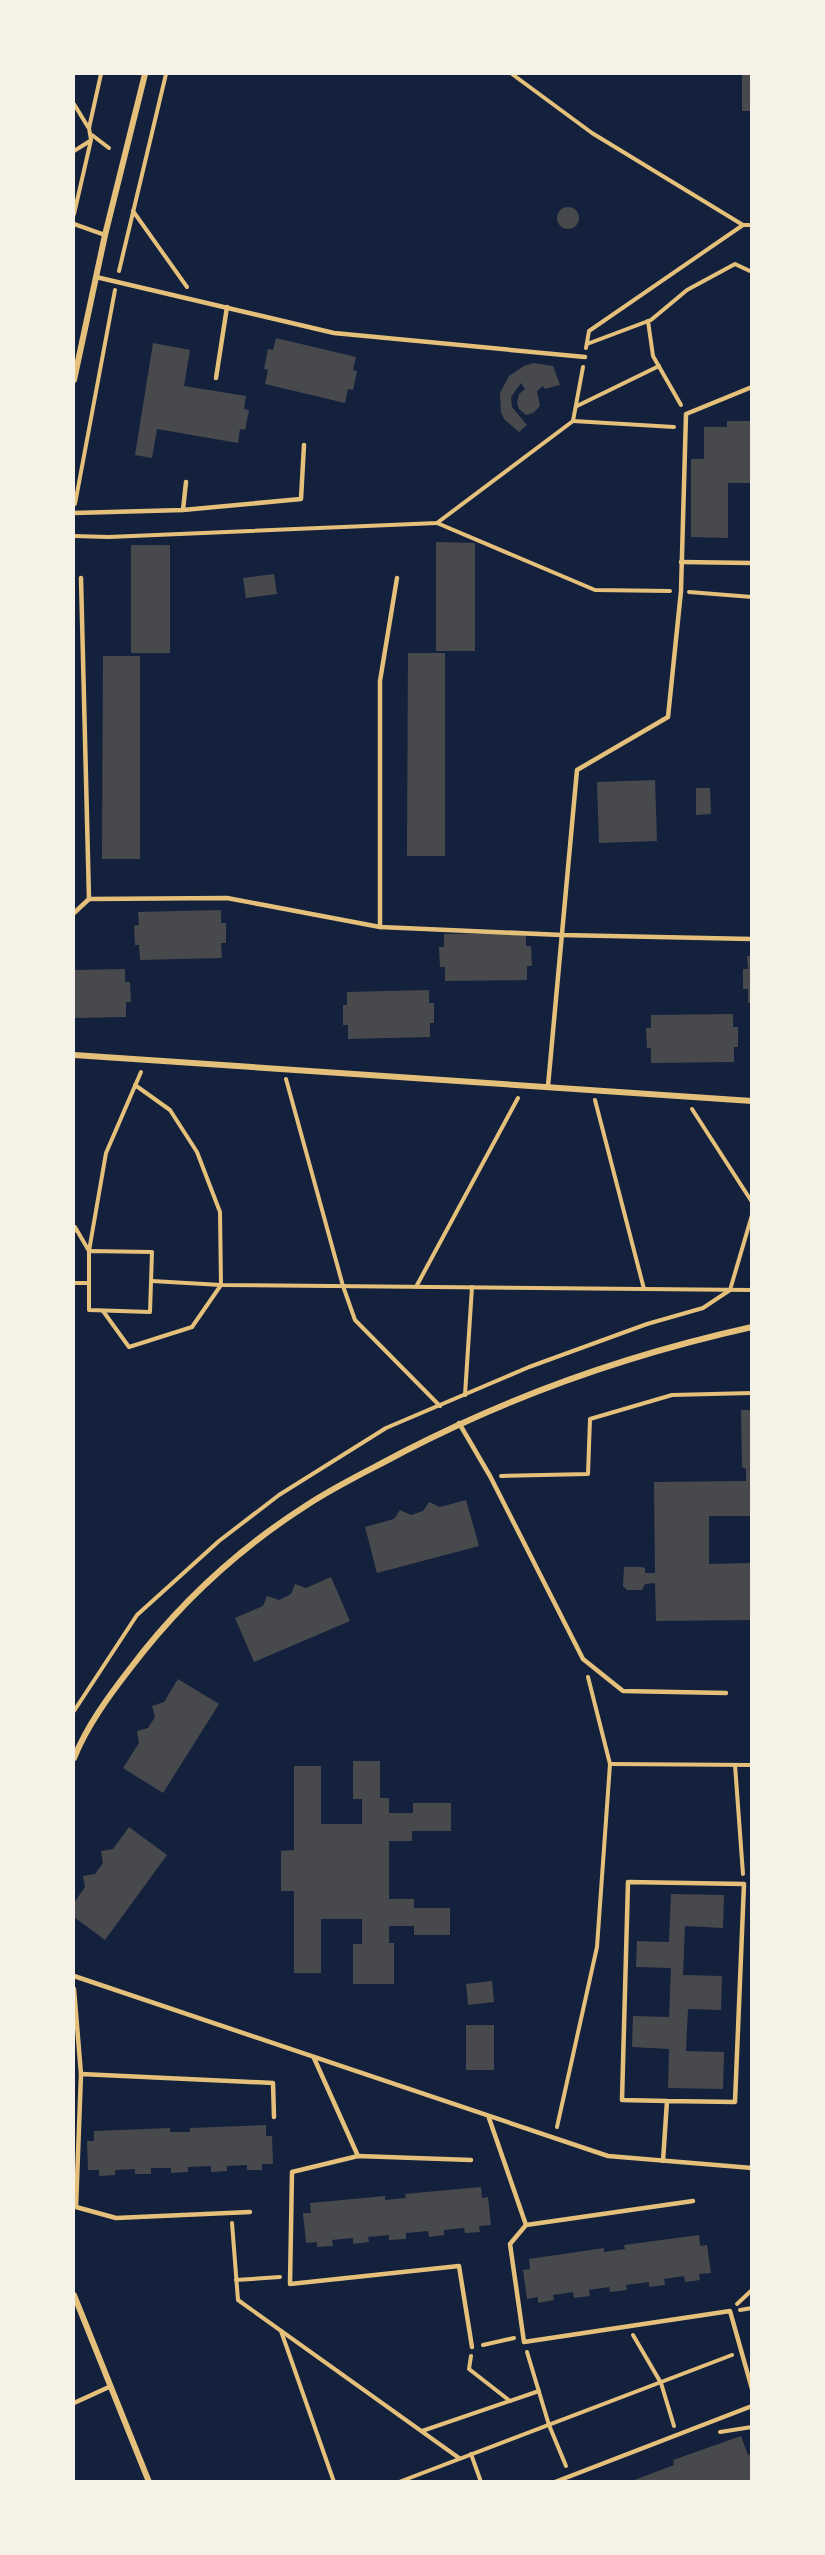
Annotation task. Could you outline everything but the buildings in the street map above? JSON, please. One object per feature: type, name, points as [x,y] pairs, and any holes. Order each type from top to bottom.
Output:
[{"type":"street","points":[[74,380],[105,235],[145,74]]},
{"type":"street","points":[[74,1055],[752,1101]]},
{"type":"street","points":[[74,1758],[106,1700],[150,1642],[193,1596],[240,1554],[303,1507],[459,1423],[534,1392],[624,1360],[752,1327]]},
{"type":"street","points":[[74,2295],[109,2387],[149,2481]]},
{"type":"lane","points":[[74,224],[105,235]]},
{"type":"lane","points":[[96,277],[334,333],[585,357]]},
{"type":"lane","points":[[216,378],[227,307]]},
{"type":"lane","points":[[548,1086],[577,770],[668,717],[681,591],[686,414],[752,387]]},
{"type":"lane","points":[[74,513],[183,510],[301,500],[304,445]]},
{"type":"lane","points":[[183,510],[186,482]]},
{"type":"lane","points":[[681,562],[752,563]]},
{"type":"lane","points":[[81,578],[89,899]]},
{"type":"lane","points":[[380,927],[380,681],[397,578]]},
{"type":"lane","points":[[74,914],[89,899],[227,898],[380,927],[562,935],[752,939]]},
{"type":"lane","points":[[459,1423],[490,1476],[583,1659],[623,1691],[726,1693]]},
{"type":"lane","points":[[628,1882],[744,1884],[735,2102],[667,2101],[622,2100],[628,1882]]},
{"type":"lane","points":[[74,1976],[489,2118],[608,2156],[752,2168]]},
{"type":"lane","points":[[74,1989],[81,2074],[76,2207],[116,2218],[250,2211]]},
{"type":"lane","points":[[314,2058],[358,2156]]},
{"type":"lane","points":[[81,2074],[273,2083],[274,2117]]},
{"type":"lane","points":[[663,2161],[667,2101]]},
{"type":"lane","points":[[489,2118],[526,2225]]},
{"type":"lane","points":[[471,2160],[358,2156],[292,2172],[290,2284],[459,2266],[472,2347]]},
{"type":"lane","points":[[693,2201],[526,2225],[510,2244],[524,2342],[730,2311],[752,2389]]},
{"type":"lane","points":[[74,2403],[109,2387]]},
{"type":"lane","points":[[555,2481],[752,2406]]},
{"type":"path","points":[[89,128],[101,74]]},
{"type":"path","points":[[512,74],[592,134],[743,225],[752,225]]},
{"type":"path","points":[[74,104],[89,128],[91,138],[74,215]]},
{"type":"path","points":[[91,138],[109,148]]},
{"type":"path","points":[[74,152],[91,138]]},
{"type":"path","points":[[133,211],[196,300]]},
{"type":"path","points":[[573,421],[589,331],[743,225]]},
{"type":"path","points":[[587,344],[648,321],[687,290],[735,264],[752,272]]},
{"type":"path","points":[[648,321],[653,356],[686,414]]},
{"type":"path","points":[[576,406],[659,366]]},
{"type":"path","points":[[437,523],[573,421],[686,428]]},
{"type":"path","points":[[74,536],[109,537],[437,523],[595,590],[681,591],[752,597]]},
{"type":"path","points":[[89,1251],[152,1252],[150,1312],[88,1311],[89,1251],[106,1153],[143,1065]]},
{"type":"path","points":[[285,1076],[343,1286],[356,1320],[440,1406]]},
{"type":"path","points":[[103,1311],[129,1347],[192,1327],[221,1284],[220,1212],[197,1152],[170,1110],[135,1085]]},
{"type":"path","points":[[416,1287],[522,1092]]},
{"type":"path","points":[[594,1097],[644,1289]]},
{"type":"path","points":[[688,1103],[752,1202]]},
{"type":"path","points":[[730,1290],[752,1215]]},
{"type":"path","points":[[74,1231],[75,1227],[89,1251]]},
{"type":"path","points":[[152,1281],[343,1286],[752,1290]]},
{"type":"path","points":[[74,1283],[88,1283]]},
{"type":"path","points":[[465,1395],[472,1287]]},
{"type":"path","points":[[490,1476],[588,1474],[590,1419],[672,1395],[752,1393]]},
{"type":"path","points":[[557,2122],[597,1947],[610,1764],[583,1659]]},
{"type":"path","points":[[610,1764],[752,1765]]},
{"type":"path","points":[[735,1765],[744,1884]]},
{"type":"path","points":[[231,2212],[238,2300],[460,2458]]},
{"type":"path","points":[[236,2280],[290,2277]]},
{"type":"path","points":[[730,2311],[752,2290]]},
{"type":"path","points":[[628,2327],[661,2383],[676,2435]]},
{"type":"path","points":[[281,2331],[334,2481]]},
{"type":"path","points":[[510,2401],[469,2369],[472,2347],[523,2336]]},
{"type":"path","points":[[524,2342],[549,2425],[570,2476]]},
{"type":"path","points":[[399,2481],[741,2352]]},
{"type":"path","points":[[422,2432],[539,2391]]},
{"type":"path","points":[[752,2420],[717,2433],[752,2427]]},
{"type":"path","points":[[471,2454],[481,2481]]}]
